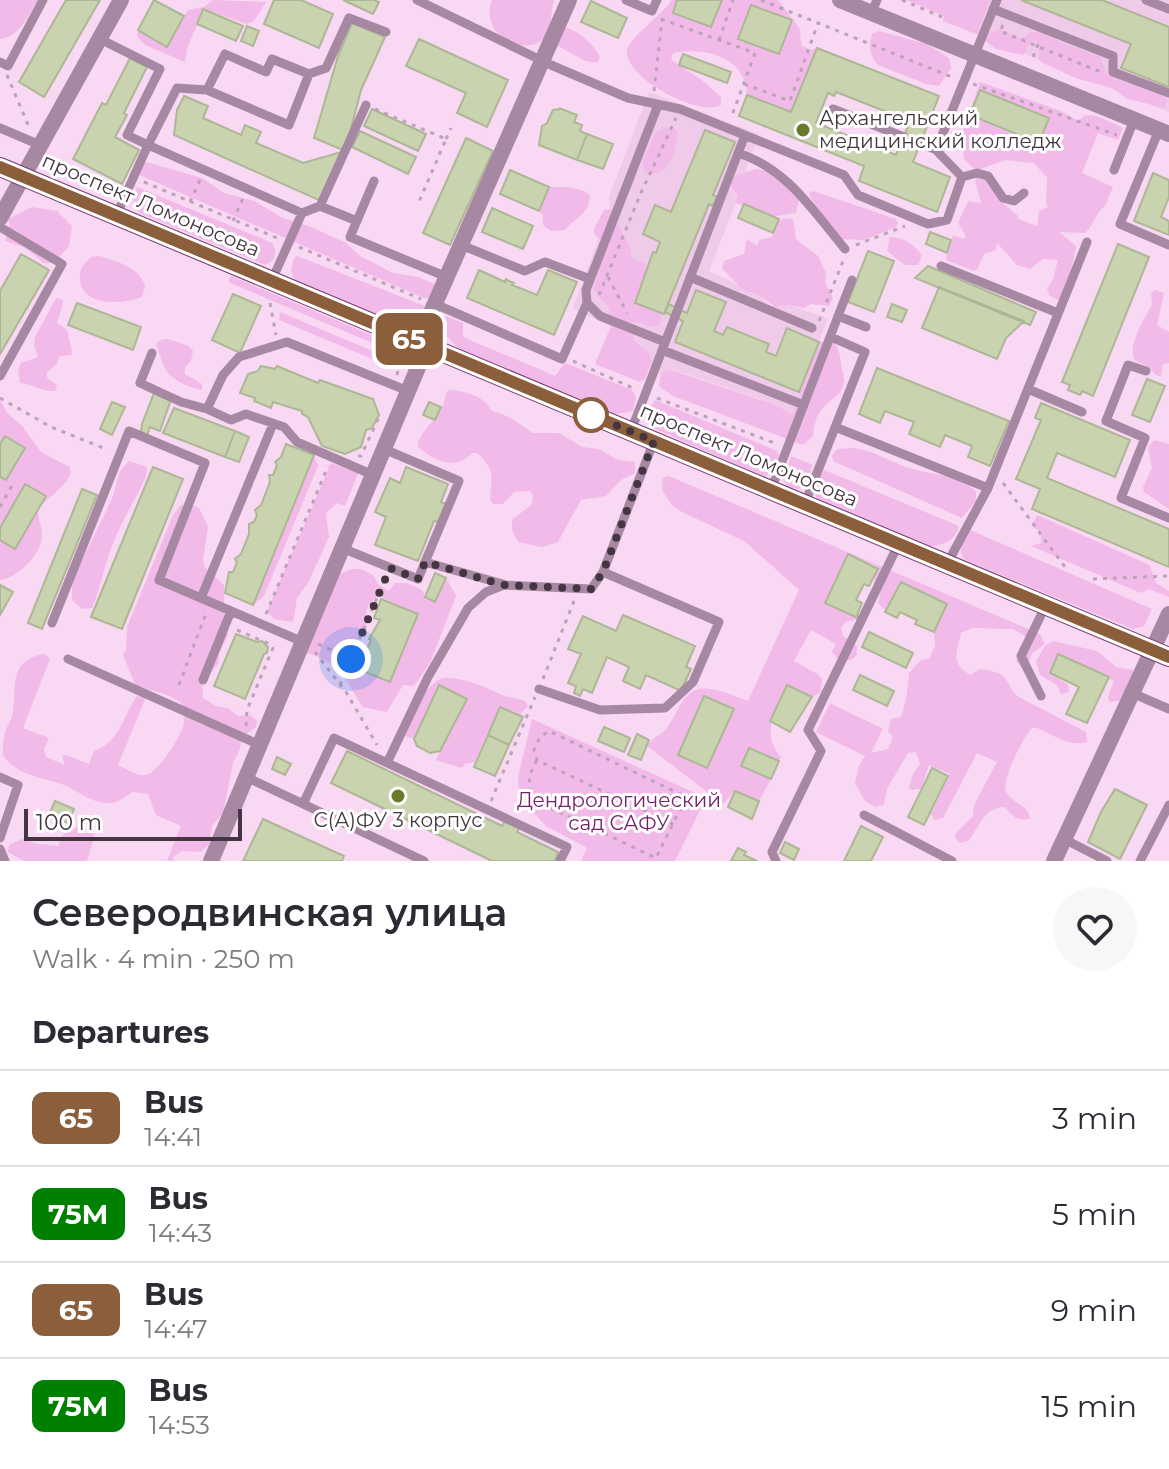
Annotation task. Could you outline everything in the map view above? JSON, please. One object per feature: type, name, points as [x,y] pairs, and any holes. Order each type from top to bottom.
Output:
[{"type":"main road","name":"проспект Ломоносова","points":[[0,167],[1161,653]]},
{"type":"street","points":[[0,218],[121,0]]},
{"type":"street","points":[[211,861],[246,777],[253,742],[304,640],[384,449],[401,388],[422,344],[435,304],[569,0]]},
{"type":"street","points":[[840,0],[874,6],[975,55],[1164,132]]},
{"type":"street","points":[[1054,861],[1132,693],[1161,653],[1169,614]]},
{"type":"lane","points":[[1,63],[8,66],[43,0]]},
{"type":"lane","points":[[417,0],[628,98],[680,109],[844,175],[858,195],[919,220],[936,224],[947,220],[962,177]]},
{"type":"lane","points":[[626,0],[652,11],[657,0]]},
{"type":"lane","points":[[1146,0],[1169,9]]},
{"type":"lane","points":[[936,150],[995,4],[1007,14],[1113,56],[1113,72],[1169,93]]},
{"type":"lane","points":[[207,90],[225,54],[266,72],[272,59],[309,74],[326,68],[349,18],[386,32]]},
{"type":"lane","points":[[100,39],[160,69],[127,135],[302,213],[320,206],[357,221]]},
{"type":"lane","points":[[116,216],[177,88],[207,90],[289,125],[309,74]]},
{"type":"lane","points":[[655,104],[586,290],[590,306],[600,316],[664,346],[804,405]]},
{"type":"lane","points":[[320,206],[366,105]]},
{"type":"lane","points":[[833,109],[904,137]]},
{"type":"lane","points":[[1114,170],[1134,120]]},
{"type":"lane","points":[[0,128],[40,145]]},
{"type":"lane","points":[[1164,132],[1120,224],[1169,245]]},
{"type":"lane","points":[[631,431],[745,135]]},
{"type":"lane","points":[[920,143],[936,150],[962,177]]},
{"type":"lane","points":[[738,153],[759,159],[801,193],[845,249]]},
{"type":"lane","points":[[962,177],[977,173],[988,176],[1003,198],[1014,201],[1024,193]]},
{"type":"lane","points":[[374,181],[350,237],[447,277]]},
{"type":"lane","points":[[272,281],[302,213]]},
{"type":"lane","points":[[0,227],[62,264],[0,376]]},
{"type":"lane","points":[[947,564],[995,473],[1087,242]]},
{"type":"lane","points":[[461,245],[525,271],[545,262],[590,279]]},
{"type":"lane","points":[[941,266],[1058,313]]},
{"type":"lane","points":[[690,277],[812,328]]},
{"type":"lane","points":[[771,490],[852,280]]},
{"type":"lane","points":[[435,304],[562,359],[590,306]]},
{"type":"lane","points":[[838,316],[866,327]]},
{"type":"lane","points":[[804,504],[865,352],[831,337]]},
{"type":"lane","points":[[207,409],[223,375],[239,357],[287,342],[401,388]]},
{"type":"lane","points":[[152,353],[140,383],[231,420],[246,414],[284,427],[297,442],[373,475]]},
{"type":"lane","points":[[1146,371],[1128,365],[1106,421],[1145,438],[1121,498],[1169,518]]},
{"type":"lane","points":[[1028,389],[1082,412]]},
{"type":"lane","points":[[206,600],[273,424]]},
{"type":"lane","points":[[835,427],[988,488]]},
{"type":"lane","points":[[52,623],[129,431],[205,463],[159,580],[279,633],[304,640]]},
{"type":"lane","points":[[425,562],[504,585],[591,589],[603,572],[654,441]]},
{"type":"lane","points":[[342,548],[418,579],[459,481],[384,449]]},
{"type":"lane","points":[[776,861],[772,852],[821,751],[808,730],[899,543]]},
{"type":"lane","points":[[539,689],[600,710],[665,708],[693,682],[719,622],[603,572]]},
{"type":"lane","points":[[387,763],[428,677],[468,608],[486,592],[504,585]]},
{"type":"lane","points":[[1041,696],[1021,656],[1046,605]]},
{"type":"lane","points":[[203,680],[231,611]]},
{"type":"lane","points":[[68,659],[253,742]]},
{"type":"lane","points":[[1132,693],[1169,709]]},
{"type":"lane","points":[[303,804],[334,738],[567,847],[560,861]]},
{"type":"lane","points":[[0,777],[18,785],[0,838]]},
{"type":"lane","points":[[246,777],[424,861]]},
{"type":"lane","points":[[1140,861],[1169,805]]},
{"type":"lane","points":[[864,815],[952,861]]},
{"type":"lane","points":[[1064,839],[1107,861]]},
{"type":"lane","points":[[0,849],[5,861]]},
{"type":"path","points":[[719,40],[733,0]]},
{"type":"path","points":[[902,0],[942,17]]},
{"type":"path","points":[[652,11],[662,20],[755,53],[727,128]]},
{"type":"path","points":[[1007,14],[1000,31],[1101,72],[1113,72]]},
{"type":"path","points":[[655,104],[662,20]]},
{"type":"path","points":[[744,84],[790,101],[818,23]]},
{"type":"path","points":[[1033,57],[1044,29]]},
{"type":"path","points":[[1,63],[33,135],[22,131]]},
{"type":"path","points":[[366,105],[446,139]]},
{"type":"path","points":[[590,306],[607,276],[680,109]]},
{"type":"path","points":[[418,204],[451,128]]},
{"type":"path","points":[[190,202],[205,171]]},
{"type":"path","points":[[233,221],[246,189]]},
{"type":"path","points":[[812,328],[818,323],[842,266],[845,249],[919,220]]},
{"type":"path","points":[[607,276],[636,331]]},
{"type":"path","points":[[270,303],[278,345]]},
{"type":"path","points":[[566,349],[570,360],[787,448]]},
{"type":"path","points":[[401,359],[401,388]]},
{"type":"path","points":[[0,398],[51,427],[120,454]]},
{"type":"path","points":[[261,625],[332,457],[361,456],[381,413]]},
{"type":"path","points":[[995,473],[1065,567]]},
{"type":"path","points":[[0,507],[14,482]]},
{"type":"path","points":[[340,685],[390,568]]},
{"type":"path","points":[[1093,579],[1169,576]]},
{"type":"path","points":[[488,808],[580,589]]},
{"type":"path","points":[[179,685],[206,600]]},
{"type":"path","points":[[225,625],[274,646]]},
{"type":"path","points":[[253,742],[247,710],[279,633]]},
{"type":"path","points":[[304,640],[351,659]]},
{"type":"path","points":[[304,640],[340,685],[387,763]]},
{"type":"path","points":[[549,731],[686,797],[673,824],[655,860],[534,800],[528,775],[537,760],[534,750],[540,737],[549,731]]},
{"type":"path","points":[[537,760],[673,824]]},
{"type":"shaded area","points":[[944,0],[1169,0],[1169,112],[943,21],[951,3]]},
{"type":"shaded area","points":[[649,92],[759,134],[745,172],[730,185],[737,200],[709,271],[739,285],[743,290],[757,294],[770,305],[788,305],[828,318],[799,392],[802,397],[800,403],[792,415],[778,406],[687,374],[667,370],[661,374],[650,370],[652,361],[632,337],[573,308],[599,238],[594,229],[604,210],[610,209],[609,197]]},
{"type":"green space","points":[[0,0],[38,0],[18,30],[0,39]]},
{"type":"green space","points":[[213,0],[266,2],[254,21],[247,24],[204,9],[187,48],[185,62],[145,45],[137,36],[138,30],[167,46],[188,10],[204,7]]},
{"type":"green space","points":[[492,0],[554,0],[545,37],[538,43],[528,45],[508,41],[492,25]]},
{"type":"green space","points":[[672,0],[778,0],[800,29],[801,45],[810,50],[817,48],[791,112],[747,95],[739,71],[731,63],[710,53],[673,53],[671,60],[721,97],[721,105],[696,106],[664,92],[637,72],[629,61],[629,45]]},
{"type":"green space","points":[[906,0],[990,0],[977,34],[943,21],[944,16]]},
{"type":"green space","points":[[567,28],[590,43],[600,57],[597,63],[585,61],[558,46],[556,40],[561,29]]},
{"type":"green space","points":[[999,29],[1020,38],[1026,37],[1029,32],[1047,33],[1060,42],[1101,57],[1106,73],[1162,95],[1167,99],[1166,108],[1127,99],[1113,88],[1078,79],[1043,63],[1039,60],[1035,41],[1030,43],[1023,55],[996,49],[985,41],[988,34]]},
{"type":"green space","points":[[879,31],[927,44],[949,58],[951,68],[939,86],[878,65],[870,46],[872,34]]},
{"type":"green space","points":[[980,82],[1061,111],[1078,121],[1085,115],[1097,116],[1123,128],[1118,140],[1098,133],[1082,173],[1113,187],[1105,206],[1085,233],[1059,232],[1076,246],[1067,283],[1058,300],[1050,296],[1047,289],[1058,260],[1043,259],[1030,269],[1017,265],[997,243],[996,250],[984,254],[974,271],[946,260],[953,235],[964,239],[966,236],[958,223],[968,201],[981,203],[975,180],[980,174],[1018,219],[1037,226],[1039,211],[1048,207],[1047,178],[1034,163],[1005,160],[978,170],[964,159],[962,133]]},
{"type":"green space","points":[[667,127],[674,128],[678,133],[673,154],[667,166],[649,174],[644,171],[643,159],[656,132]]},
{"type":"green space","points":[[146,162],[202,178],[224,193],[254,201],[283,218],[346,243],[360,256],[393,273],[418,277],[436,285],[429,298],[424,298],[137,174]]},
{"type":"green space","points":[[756,169],[786,185],[799,200],[796,213],[771,217],[736,203],[737,196],[730,185],[733,176]]},
{"type":"green space","points":[[137,187],[272,243],[276,251],[273,260],[265,265],[142,214],[134,202]]},
{"type":"green space","points":[[549,187],[576,189],[590,195],[584,212],[565,230],[551,231],[543,225],[543,215],[539,211]]},
{"type":"green space","points":[[813,191],[896,219],[898,223],[896,227],[864,240],[840,239],[810,197],[809,193]]},
{"type":"green space","points":[[32,207],[57,211],[72,226],[69,246],[54,263],[44,263],[24,247],[5,241],[10,225],[8,219]]},
{"type":"green space","points":[[610,209],[630,247],[632,258],[650,266],[635,303],[664,314],[660,315],[659,326],[630,323],[634,340],[647,351],[652,361],[645,379],[640,382],[595,364],[611,326],[608,319],[610,308],[593,290],[600,268],[602,239],[595,235],[594,229],[604,210]]},
{"type":"green space","points":[[784,218],[793,219],[796,239],[818,256],[833,298],[829,306],[776,307],[757,294],[743,290],[722,268],[724,261],[744,254],[747,239],[757,246],[759,240],[772,237],[777,222]]},
{"type":"green space","points":[[890,237],[904,240],[916,248],[922,256],[918,265],[905,265],[887,251]]},
{"type":"green space","points":[[99,256],[138,274],[145,286],[142,297],[105,302],[88,295],[80,280],[81,270],[91,257]]},
{"type":"green space","points":[[297,256],[425,306],[416,319],[394,323],[294,279],[291,271]]},
{"type":"green space","points":[[231,276],[393,344],[389,350],[228,282]]},
{"type":"green space","points":[[1155,290],[1164,293],[1157,325],[1169,332],[1169,363],[1163,364],[1161,377],[1136,361],[1133,354],[1135,340],[1152,305],[1151,294]]},
{"type":"green space","points":[[56,298],[63,300],[57,323],[67,330],[72,352],[71,355],[60,356],[56,365],[47,372],[47,378],[57,385],[55,391],[50,391],[20,383],[18,370],[21,363],[38,357],[35,337]]},
{"type":"green space","points":[[280,312],[387,357],[384,364],[279,320]]},
{"type":"green space","points":[[445,316],[463,323],[463,337],[555,376],[565,363],[632,390],[636,397],[633,411],[616,414],[460,350],[440,330],[440,319]]},
{"type":"green space","points":[[168,339],[189,346],[193,351],[185,374],[202,384],[202,390],[177,380],[166,370],[156,345],[160,340]]},
{"type":"green space","points":[[832,341],[839,351],[844,383],[818,414],[813,436],[803,445],[673,396],[659,386],[661,374],[667,370],[778,406],[792,415],[802,397],[799,392],[819,342]]},
{"type":"green space","points":[[449,390],[479,398],[491,410],[511,418],[533,433],[559,433],[582,447],[599,449],[618,460],[635,462],[635,473],[621,480],[606,496],[581,500],[558,542],[542,547],[518,542],[512,530],[512,520],[532,504],[530,491],[514,492],[503,504],[493,504],[490,500],[490,470],[477,453],[452,463],[431,456],[418,447]]},
{"type":"green space","points":[[0,400],[7,413],[22,426],[41,452],[69,467],[71,472],[65,483],[38,510],[42,535],[38,550],[27,564],[0,580]]},
{"type":"green space","points":[[655,400],[777,451],[779,456],[770,474],[758,474],[653,428],[649,409]]},
{"type":"green space","points":[[1154,440],[1169,444],[1169,509],[1144,492],[1143,487],[1152,468],[1148,447]]},
{"type":"green space","points":[[853,448],[915,470],[961,481],[976,492],[976,501],[962,518],[833,461],[832,456],[837,449]]},
{"type":"green space","points":[[314,455],[318,466],[264,596],[253,605]]},
{"type":"green space","points":[[791,456],[813,465],[799,489],[789,488],[783,480]]},
{"type":"green space","points":[[129,461],[147,467],[146,477],[114,541],[92,608],[82,609],[72,600],[72,581],[112,499],[120,471]]},
{"type":"green space","points":[[331,463],[358,473],[345,506],[337,503],[326,513],[329,537],[308,583],[297,598],[293,622],[274,619],[267,611]]},
{"type":"green space","points":[[824,470],[959,526],[957,531],[949,541],[930,546],[819,501],[815,490]]},
{"type":"green space","points":[[669,476],[1040,634],[1045,644],[1032,653],[1028,665],[1022,668],[1016,661],[1028,638],[1013,629],[972,628],[961,633],[956,657],[970,675],[980,669],[1001,675],[1017,696],[1086,732],[1087,742],[1080,743],[1061,740],[1037,728],[1032,728],[1028,733],[1014,758],[1005,785],[1011,799],[1026,809],[1030,818],[1019,819],[1005,807],[992,810],[969,840],[960,843],[955,838],[956,833],[973,816],[974,805],[997,762],[977,753],[943,818],[935,820],[931,814],[950,774],[929,765],[921,789],[912,790],[909,787],[913,774],[920,764],[916,752],[908,753],[887,789],[884,804],[876,807],[865,801],[855,783],[865,756],[816,732],[830,703],[883,729],[871,753],[888,749],[893,737],[888,731],[891,719],[901,717],[909,673],[921,660],[929,659],[935,646],[934,632],[947,604],[901,582],[887,612],[878,603],[881,589],[874,583],[876,566],[849,554],[825,603],[860,619],[845,622],[841,629],[843,636],[857,647],[857,655],[851,660],[839,660],[832,652],[836,644],[811,630],[794,661],[819,675],[822,679],[821,692],[812,697],[787,686],[774,713],[771,730],[771,739],[781,757],[779,761],[749,748],[741,766],[771,779],[759,801],[735,791],[723,804],[647,746],[667,728],[692,692],[715,690],[748,701],[799,590],[744,541],[672,505],[662,490],[663,478]]},
{"type":"green space","points":[[188,503],[199,508],[208,527],[203,561],[206,569],[224,585],[224,618],[228,635],[219,654],[219,663],[202,683],[203,698],[216,706],[228,708],[238,716],[250,715],[257,721],[256,727],[242,737],[233,763],[223,813],[212,826],[209,844],[201,852],[182,851],[173,857],[173,861],[167,861],[181,826],[156,815],[148,794],[133,792],[114,802],[98,802],[64,785],[15,767],[3,755],[3,746],[13,713],[19,668],[32,657],[44,654],[50,659],[23,728],[49,738],[44,749],[46,757],[65,765],[62,756],[66,755],[89,764],[94,751],[110,742],[115,735],[137,696],[146,697],[118,765],[145,775],[164,759],[182,728],[182,704],[172,697],[135,684],[123,655],[127,627],[173,515],[180,506]]},
{"type":"green space","points":[[1037,515],[1150,566],[1156,583],[1169,591],[1169,597],[1149,589],[1141,593],[1031,546],[1041,543],[1041,532],[1033,524]]},
{"type":"green space","points":[[970,530],[1152,609],[1144,626],[1133,629],[965,560],[961,548]]},
{"type":"green space","points":[[351,569],[361,569],[373,575],[379,585],[389,591],[395,583],[407,583],[422,590],[425,597],[435,602],[446,578],[456,596],[430,663],[414,686],[403,685],[387,712],[363,707],[334,666],[303,652],[338,575]],"holes":[[[379,596],[418,614],[390,681],[345,665],[354,643],[366,635],[366,613],[373,600]]]},
{"type":"green space","points":[[1053,641],[1097,651],[1116,667],[1134,670],[1125,700],[1110,702],[1108,697],[1114,681],[1059,654],[1050,673],[1068,685],[1069,692],[1061,694],[1057,685],[1040,675],[1036,661],[1045,646]]},
{"type":"green space","points":[[443,678],[473,683],[525,701],[528,706],[521,713],[523,717],[500,707],[475,762],[462,768],[436,760],[440,751],[439,686],[414,739],[405,736],[424,695]]},
{"type":"green space","name":"Дендрологический сад САФУ","points":[[532,719],[706,798],[675,861],[581,861],[587,848],[546,826],[519,791],[518,777]]},
{"type":"green space","points":[[77,827],[93,830],[94,838],[87,861],[24,861],[8,852],[9,845],[22,839],[58,846],[64,833]]},
{"type":"building","points":[[66,0],[100,0],[44,97],[19,82]]},
{"type":"building","points":[[154,0],[184,16],[167,47],[138,30]]},
{"type":"building","points":[[274,0],[301,0],[333,14],[319,48],[264,24]]},
{"type":"building","points":[[343,0],[374,0],[379,2],[373,14]]},
{"type":"building","points":[[677,0],[722,0],[711,27],[673,13]]},
{"type":"building","points":[[1021,0],[1102,0],[1169,27],[1169,87],[1121,68],[1131,44]]},
{"type":"building","points":[[591,1],[627,18],[618,38],[581,22]]},
{"type":"building","points":[[751,5],[792,20],[779,54],[738,39]]},
{"type":"building","points":[[203,9],[243,26],[236,41],[197,24]]},
{"type":"building","points":[[352,23],[385,37],[361,90],[345,151],[314,138],[338,56]]},
{"type":"building","points":[[247,26],[259,31],[253,46],[241,41]]},
{"type":"building","points":[[419,39],[508,80],[487,127],[457,113],[466,93],[406,66]]},
{"type":"building","name":"Архангельский медицинский колледж","points":[[817,48],[939,96],[913,162],[950,177],[937,212],[859,181],[864,166],[739,116],[747,95],[791,112]],"holes":[[[836,92],[910,121],[896,155],[816,123],[828,93],[834,96]]]},
{"type":"building","points":[[683,54],[731,72],[727,83],[679,65]]},
{"type":"building","points":[[130,58],[147,67],[115,137],[139,150],[122,184],[73,159]]},
{"type":"building","points":[[980,90],[1049,118],[1039,143],[970,115]]},
{"type":"building","points":[[184,96],[208,106],[203,118],[241,135],[245,125],[261,132],[256,143],[303,163],[345,151],[323,202],[174,135],[177,110]]},
{"type":"building","points":[[559,108],[577,115],[574,122],[582,125],[580,131],[587,134],[577,160],[539,145],[542,126],[547,123],[553,110]]},
{"type":"building","points":[[372,109],[426,134],[418,151],[364,126]]},
{"type":"building","points":[[705,130],[735,142],[713,195],[717,197],[713,206],[709,204],[664,314],[635,303],[653,252],[656,253],[660,242],[643,234],[655,205],[671,212]]},
{"type":"building","points":[[360,131],[416,157],[408,174],[352,147]]},
{"type":"building","points":[[587,134],[613,144],[603,169],[577,160]]},
{"type":"building","points":[[466,138],[493,151],[450,245],[423,233]]},
{"type":"building","points":[[510,170],[549,187],[539,211],[500,194]]},
{"type":"building","points":[[1153,173],[1169,180],[1169,197],[1161,217],[1169,221],[1169,235],[1134,221]]},
{"type":"building","points":[[744,204],[779,219],[773,233],[738,218]]},
{"type":"building","points":[[492,208],[533,226],[523,249],[482,232]]},
{"type":"building","points":[[930,232],[951,240],[947,253],[926,244]]},
{"type":"building","points":[[1118,244],[1149,257],[1093,396],[1082,391],[1080,395],[1068,390],[1070,385],[1062,382]]},
{"type":"building","points":[[868,251],[894,261],[874,312],[848,302]]},
{"type":"building","points":[[21,254],[49,270],[0,354],[0,291]]},
{"type":"building","points":[[928,266],[1036,312],[1030,325],[915,278]]},
{"type":"building","points":[[479,270],[505,282],[506,279],[514,283],[512,285],[537,295],[548,270],[577,282],[554,335],[467,298]]},
{"type":"building","points":[[939,287],[1024,321],[1006,338],[997,359],[922,328]]},
{"type":"building","points":[[696,290],[726,302],[714,331],[723,335],[727,327],[769,344],[766,352],[776,356],[787,328],[819,342],[799,392],[675,342],[683,321],[665,312],[669,304],[687,313]]},
{"type":"building","points":[[233,294],[261,306],[240,353],[212,340]]},
{"type":"building","points":[[77,303],[141,327],[133,350],[68,325]]},
{"type":"building","points":[[892,304],[907,310],[902,322],[887,317]]},
{"type":"building","points":[[261,366],[275,369],[277,366],[318,383],[320,380],[373,399],[379,415],[372,428],[366,430],[361,447],[345,454],[322,446],[302,411],[273,402],[271,408],[240,393],[248,374],[258,371]]},
{"type":"building","points":[[877,368],[1009,421],[990,466],[968,457],[972,446],[945,435],[940,447],[909,434],[914,422],[885,411],[880,423],[859,414]]},
{"type":"building","points":[[1147,379],[1165,386],[1150,422],[1132,415]]},
{"type":"building","points":[[154,393],[171,399],[160,431],[150,427],[147,435],[141,432],[142,424]]},
{"type":"building","points":[[112,402],[125,407],[112,435],[100,429]]},
{"type":"building","points":[[429,402],[441,407],[435,420],[423,415]]},
{"type":"building","points":[[1041,403],[1130,440],[1115,477],[1057,453],[1047,478],[1169,529],[1169,567],[1032,509],[1040,489],[1016,479],[1041,420],[1035,418]]},
{"type":"building","points":[[174,408],[235,431],[225,457],[163,433]]},
{"type":"building","points":[[235,431],[249,437],[239,462],[225,457]]},
{"type":"building","points":[[5,436],[25,448],[6,480],[0,477],[0,444]]},
{"type":"building","points":[[286,444],[314,455],[253,605],[225,593],[229,572],[233,572],[237,562],[235,559],[241,554],[249,534],[249,524],[254,522],[257,515],[255,510],[261,505],[270,482],[269,475],[273,475],[277,465],[275,462],[281,457]]},
{"type":"building","points":[[153,467],[183,479],[122,629],[91,617]]},
{"type":"building","points":[[406,467],[448,484],[441,502],[446,504],[439,522],[434,521],[418,561],[375,545],[386,517],[375,512],[390,478],[400,483]]},
{"type":"building","points":[[25,484],[46,496],[15,549],[0,540],[0,528]]},
{"type":"building","points":[[82,489],[97,495],[42,629],[28,623]]},
{"type":"building","points":[[848,554],[878,569],[869,586],[864,584],[856,600],[862,603],[857,615],[860,619],[825,603]]},
{"type":"building","points":[[435,573],[446,578],[435,602],[425,597]]},
{"type":"building","points":[[901,582],[947,604],[934,632],[915,624],[917,620],[900,612],[897,618],[885,612]]},
{"type":"building","points":[[0,585],[13,592],[0,615]]},
{"type":"building","points":[[381,599],[418,614],[390,682],[355,668],[380,620],[374,618]]},
{"type":"building","points":[[623,615],[695,646],[686,667],[691,669],[681,691],[646,675],[640,689],[623,681],[629,667],[607,657],[592,693],[583,689],[580,696],[574,693],[576,686],[568,683],[581,654],[568,649],[583,616],[616,631]]},
{"type":"building","points":[[869,632],[913,653],[906,668],[862,647]]},
{"type":"building","points":[[236,634],[262,641],[268,647],[245,699],[214,686]]},
{"type":"building","points":[[1058,654],[1109,677],[1087,723],[1066,714],[1079,687],[1050,673]]},
{"type":"building","points":[[860,675],[894,691],[887,706],[853,690]]},
{"type":"building","points":[[439,685],[467,699],[440,751],[430,753],[417,746],[414,739]]},
{"type":"building","points":[[787,685],[812,697],[790,732],[770,721]]},
{"type":"building","points":[[704,696],[734,709],[707,768],[678,755]]},
{"type":"building","points":[[500,707],[523,717],[509,745],[488,735]]},
{"type":"building","points":[[604,727],[630,738],[624,752],[598,741]]},
{"type":"building","points":[[637,734],[649,740],[641,760],[628,755]]},
{"type":"building","points":[[488,735],[509,745],[495,776],[474,767]]},
{"type":"building","points":[[749,748],[779,761],[771,779],[741,766]]},
{"type":"building","name":"С(А)ФУ 3 корпус","points":[[347,751],[502,826],[506,819],[520,826],[517,832],[558,852],[555,861],[492,861],[331,783]]},
{"type":"building","points":[[277,757],[291,764],[285,775],[272,769]]},
{"type":"building","points":[[932,768],[948,776],[924,825],[908,817]]},
{"type":"building","points":[[1115,789],[1147,805],[1120,859],[1088,842]]},
{"type":"building","points":[[735,791],[759,801],[752,819],[728,807]]},
{"type":"building","points":[[55,801],[74,809],[68,823],[49,815]]},
{"type":"building","points":[[263,819],[344,856],[342,861],[243,861]]},
{"type":"building","points":[[861,826],[883,837],[871,861],[844,861]]},
{"type":"building","points":[[785,842],[799,849],[794,860],[780,853]]},
{"type":"building","points":[[738,848],[746,852],[744,855],[757,861],[731,861]]},
{"type":"bus line","name":"65","points":[[0,167],[1169,657]]},
{"type":"place","name":"Архангельский медицинский колледж","points":[[803,130]]},
{"type":"place","name":"С(А)ФУ 3 корпус","points":[[398,796]]},
{"type":"route","points":[[351,659],[390,568],[418,579],[425,562],[504,585],[591,589],[603,572],[654,441],[591,415]]}]
